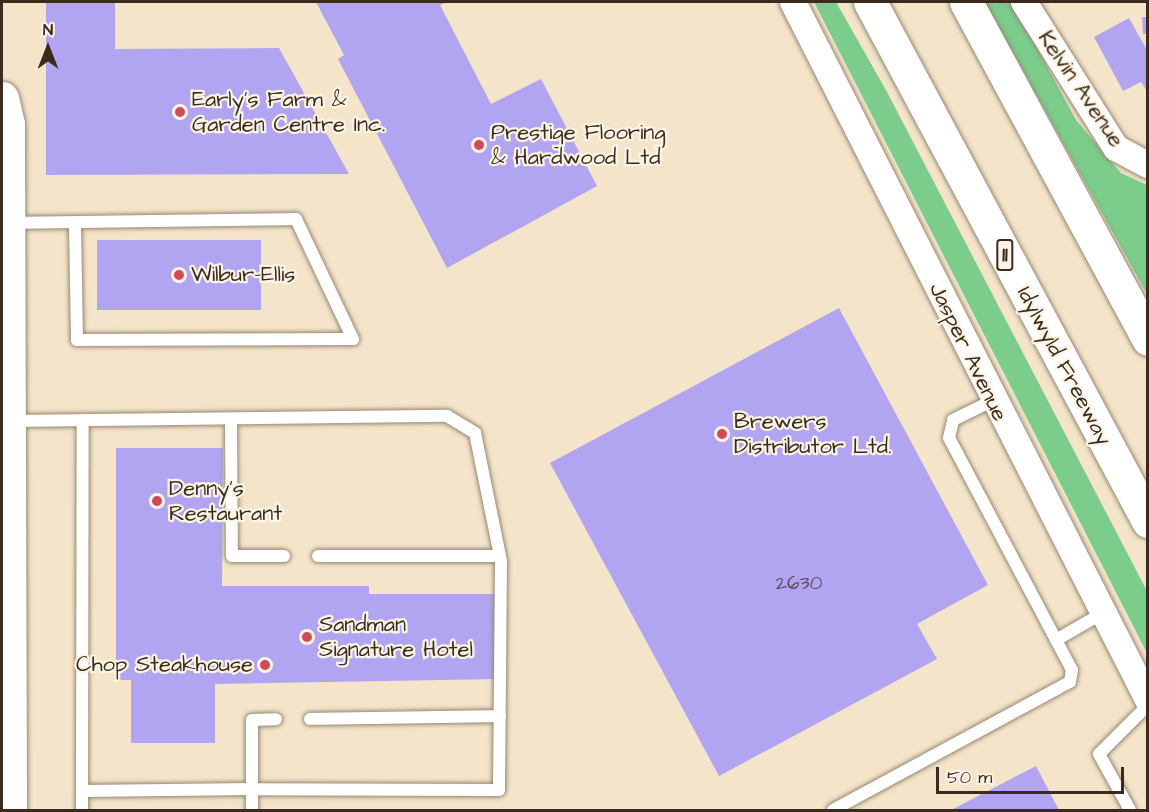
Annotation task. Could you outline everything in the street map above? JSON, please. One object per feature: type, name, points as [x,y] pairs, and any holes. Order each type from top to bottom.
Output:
[{"type":"main road","name":"Idylwyld Freeway","points":[[870,2],[1145,518]]},
{"type":"main road","points":[[966,2],[1148,339]]},
{"type":"main road","points":[[2,98],[8,124],[10,421],[6,500],[10,810]]},
{"type":"street","name":"Jasper Avenue","points":[[793,2],[992,401],[1148,703]]},
{"type":"street","name":"Kelvin Avenue","points":[[1024,2],[1116,148],[1148,165]]},
{"type":"lane","points":[[9,223],[296,219],[353,339],[77,340],[75,223]]},
{"type":"lane","points":[[833,810],[1064,689],[1072,670],[949,438],[953,420],[992,401]]},
{"type":"lane","points":[[10,421],[447,416],[475,433],[500,556],[499,790],[82,791]]},
{"type":"lane","points":[[231,419],[232,556],[284,556]]},
{"type":"lane","points":[[82,810],[83,420]]},
{"type":"lane","points":[[318,556],[500,556]]},
{"type":"lane","points":[[1056,640],[1101,614]]},
{"type":"lane","points":[[1130,810],[1099,754],[1148,703]]},
{"type":"lane","points":[[310,719],[500,716]]},
{"type":"lane","points":[[252,810],[252,720],[276,719]]},
{"type":"green space","points":[[814,2],[836,2],[887,92],[1147,591],[1147,653]]},
{"type":"green space","points":[[985,2],[1012,2],[1076,120],[1121,173],[1147,185],[1147,294]]},
{"type":"building","name":"Early's Farm & Garden Centre Inc.","points":[[46,2],[115,2],[115,49],[279,48],[349,174],[46,175]]},
{"type":"building","name":"Prestige Flooring & Hardwood Ltd","points":[[316,2],[447,2],[440,5],[491,104],[541,79],[597,186],[447,268],[338,59],[344,55]]},
{"type":"building","points":[[1142,17],[1148,17],[1148,34],[1143,34]]},
{"type":"building","points":[[1129,18],[1148,52],[1148,93],[1141,82],[1123,91],[1094,37]]},
{"type":"building","name":"Wilbur-Ellis","points":[[97,240],[261,240],[261,310],[97,310]]},
{"type":"building","points":[[839,308],[988,585],[917,624],[937,659],[719,776],[550,463]]},
{"type":"building","name":"Sandman Signature Hotel","points":[[116,448],[223,448],[222,586],[369,586],[369,594],[498,594],[498,679],[215,684],[215,743],[131,743],[131,680],[116,680]]},
{"type":"building","points":[[1036,766],[1059,810],[951,810]]},
{"type":"place","name":"Early's Farm & Garden Centre Inc.","points":[[180,112]]},
{"type":"place","name":"Prestige Flooring & Hardwood Ltd","points":[[479,145]]},
{"type":"place","name":"Wilbur-Ellis","points":[[179,275]]},
{"type":"place","name":"Brewers Distributor Ltd.","points":[[722,434]]},
{"type":"place","name":"Denny's Restaurant","points":[[157,501]]},
{"type":"place","name":"Sandman Signature Hotel","points":[[307,637]]},
{"type":"place","name":"Chop Steakhouse","points":[[265,665]]}]
